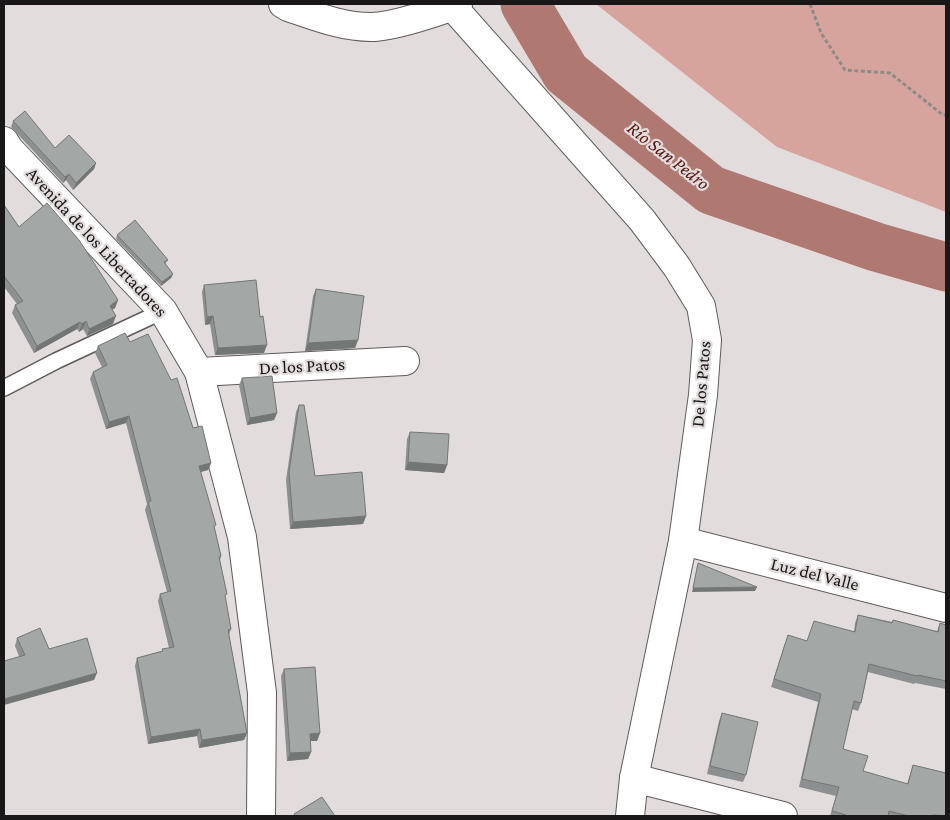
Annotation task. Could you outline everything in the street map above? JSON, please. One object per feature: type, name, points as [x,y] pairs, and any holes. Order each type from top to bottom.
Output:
[{"type":"street","points":[[283,4],[330,21],[372,27],[407,20],[455,5]]},
{"type":"street","name":"De los Patos","points":[[455,5],[642,220],[677,267],[701,306],[707,340],[702,395],[683,541],[634,778],[630,816]]},
{"type":"street","name":"Avenida de los Libertadores","points":[[4,141],[9,149],[163,311],[199,372],[242,537],[262,694],[261,816]]},
{"type":"street","name":"De los Patos","points":[[199,372],[405,361]]},
{"type":"street","name":"Luz del Valle","points":[[683,541],[946,608]]},
{"type":"street","points":[[634,778],[783,816]]},
{"type":"lane","points":[[4,388],[56,361],[163,311]]},
{"type":"path","points":[[810,4],[821,33],[845,70],[890,73],[943,115],[946,115]]},
{"type":"shaded area","points":[[596,4],[946,4],[946,212],[777,147]]},
{"type":"building","points":[[25,111],[55,148],[69,135],[96,163],[76,183],[69,174],[65,177],[13,121]]},
{"type":"building","points":[[47,203],[79,240],[118,300],[110,306],[116,316],[89,329],[86,321],[82,324],[80,322],[37,346],[15,305],[23,301],[4,276],[4,205],[19,227]]},
{"type":"building","points":[[135,220],[168,260],[164,262],[173,274],[162,282],[117,235]]},
{"type":"building","points":[[256,280],[260,317],[263,316],[267,345],[218,348],[213,316],[207,317],[204,285]]},
{"type":"building","points":[[316,289],[364,296],[358,340],[308,343]]},
{"type":"building","points":[[125,333],[130,342],[148,334],[171,380],[177,378],[193,428],[202,426],[211,463],[199,466],[216,525],[214,526],[221,556],[219,557],[227,594],[225,595],[231,629],[228,630],[247,733],[202,740],[200,729],[151,737],[137,658],[163,651],[162,649],[174,647],[160,594],[171,591],[148,502],[151,501],[129,416],[109,422],[93,372],[107,365],[98,346]]},
{"type":"building","points":[[272,376],[277,413],[250,418],[242,378]]},
{"type":"building","points":[[299,405],[304,405],[315,476],[362,472],[366,516],[293,522],[289,472]]},
{"type":"building","points":[[410,432],[449,434],[447,465],[408,462]]},
{"type":"building","points":[[698,563],[757,587],[693,588]]},
{"type":"building","points":[[858,615],[892,623],[893,620],[938,632],[940,623],[946,625],[946,681],[869,664],[861,703],[854,701],[843,749],[868,756],[863,771],[908,784],[913,765],[946,773],[946,816],[909,816],[889,811],[888,816],[846,816],[832,811],[839,787],[802,779],[821,694],[774,679],[788,635],[807,641],[814,621],[855,632]]},
{"type":"building","points":[[40,628],[49,649],[87,638],[97,673],[4,699],[4,661],[25,655],[17,638]]},
{"type":"building","points":[[315,667],[320,733],[310,734],[311,752],[290,753],[284,669]]},
{"type":"building","points":[[722,713],[758,722],[746,775],[710,766]]},
{"type":"building","points":[[322,797],[335,816],[295,816],[294,814]]},
{"type":"waterway","name":"Río San Pedro","points":[[525,4],[566,73],[711,190],[876,247],[946,267]]}]
